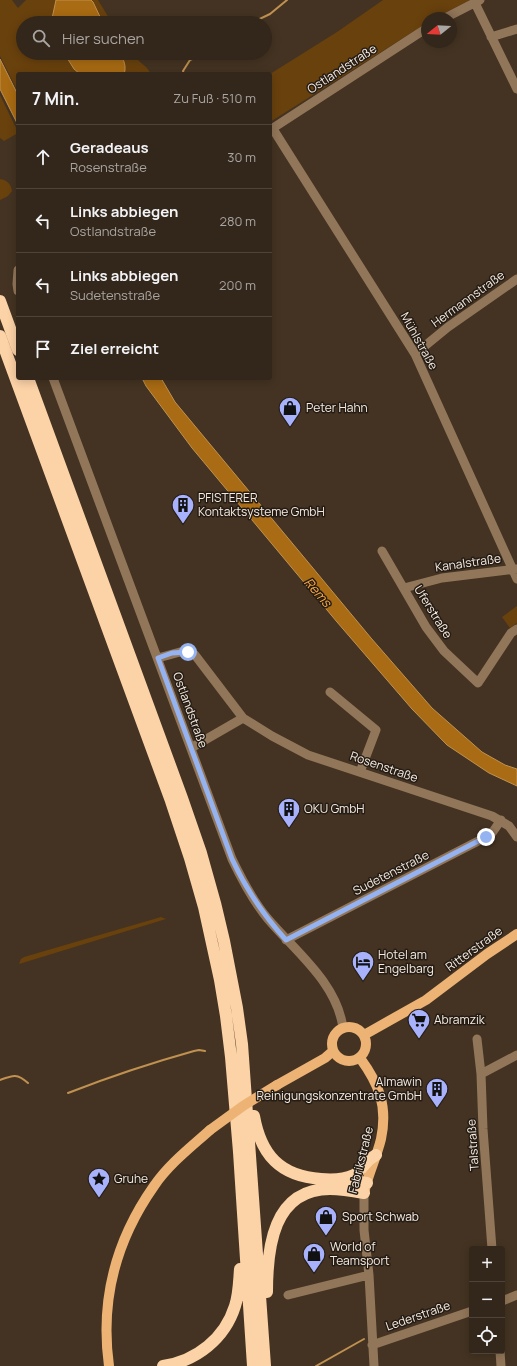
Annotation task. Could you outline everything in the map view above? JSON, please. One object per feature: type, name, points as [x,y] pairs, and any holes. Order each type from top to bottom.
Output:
[{"type":"highway","points":[[0,301],[16,345]]},
{"type":"highway","points":[[0,336],[16,380]]},
{"type":"highway","points":[[16,380],[168,794],[190,858],[204,907],[220,980],[228,1036],[239,1152],[253,1366]]},
{"type":"highway","points":[[29,380],[201,853],[224,940],[237,1008],[242,1044],[265,1366]]},
{"type":"highway","points":[[242,1044],[248,1056],[255,1124],[258,1135],[266,1152],[280,1166],[298,1175],[323,1180],[342,1180],[365,1188]]},
{"type":"highway","points":[[342,1180],[355,1175],[367,1161],[376,1155]]},
{"type":"highway","points":[[261,1305],[267,1295],[267,1273],[275,1228],[280,1217],[289,1205],[304,1195],[318,1190],[365,1188]]},
{"type":"highway","points":[[163,1366],[183,1361],[198,1354],[212,1343],[223,1331],[231,1318],[236,1304],[240,1269],[246,1257]]},
{"type":"main road","name":"Ritterstraße","points":[[364,1036],[426,1000],[487,954],[517,934]]},
{"type":"main road","points":[[348,1027],[357,1029],[364,1036],[366,1045],[363,1054],[360,1058],[355,1060],[345,1061],[340,1059],[332,1047],[333,1038],[343,1028],[348,1027]]},
{"type":"main road","points":[[109,1366],[106,1343],[107,1308],[116,1262],[133,1222],[158,1181],[175,1161],[210,1130],[243,1106],[325,1058],[334,1051]]},
{"type":"main road","name":"Fabrikstraße","points":[[360,1058],[372,1075],[379,1089],[383,1105],[382,1133],[365,1188]]},
{"type":"street","points":[[456,12],[477,1],[491,37],[517,89]]},
{"type":"street","points":[[491,37],[517,29]]},
{"type":"street","name":"Ostlandstraße","points":[[272,129],[421,32]]},
{"type":"street","name":"Mühlstraße","points":[[272,132],[415,354],[515,569],[517,580]]},
{"type":"street","name":"Hermannstraße","points":[[415,354],[448,327],[517,278]]},
{"type":"street","name":"Ostlandstraße","points":[[54,380],[219,825],[238,872],[261,909],[286,940],[322,980],[335,1000],[343,1028]]},
{"type":"street","name":"Uferstraße","points":[[382,550],[426,627],[444,651],[478,683],[511,633],[517,629]]},
{"type":"street","name":"Kanalstraße","points":[[404,588],[442,578],[515,569]]},
{"type":"street","name":"Rosenstraße","points":[[158,658],[180,652],[195,655],[243,718],[272,736],[308,755],[492,816],[509,826],[517,837]]},
{"type":"street","points":[[330,692],[376,730],[360,772]]},
{"type":"street","points":[[191,748],[243,718]]},
{"type":"street","name":"Sudetenstraße","points":[[286,940],[486,837],[492,833],[501,820]]},
{"type":"street","name":"Talstraße","points":[[477,1039],[481,1074],[492,1246]]},
{"type":"street","points":[[481,1074],[517,1055]]},
{"type":"street","name":"Fabrikstraße","points":[[365,1188],[364,1230],[374,1366]]},
{"type":"street","points":[[288,1295],[368,1275]]},
{"type":"street","points":[[505,1300],[517,1295]]},
{"type":"street","name":"Lederstraße","points":[[372,1345],[469,1312]]},
{"type":"street","points":[[500,1354],[501,1366]]},
{"type":"shaded area","points":[[0,0],[12,0],[18,8],[26,0],[56,0],[53,16],[16,16],[16,60],[68,60],[78,72],[16,72],[16,88],[0,56]]},
{"type":"shaded area","points":[[91,0],[98,0],[108,16],[100,16]]},
{"type":"shaded area","points":[[383,0],[470,0],[447,12],[421,12],[421,27],[272,121],[272,73],[337,32]]},
{"type":"shaded area","points":[[123,60],[138,60],[150,72],[124,72],[125,65]]},
{"type":"shaded area","points":[[0,95],[16,128],[16,134],[4,141],[0,138]]},
{"type":"shaded area","points":[[0,179],[5,180],[11,186],[12,191],[8,196],[0,200]]},
{"type":"shaded area","points":[[517,606],[517,623],[510,628],[502,617]]},
{"type":"shaded area","points":[[161,917],[166,919],[19,964],[21,959],[24,957]]},
{"type":"water","points":[[56,0],[91,0],[100,16],[53,16]]},
{"type":"water","points":[[0,59],[16,91],[16,121],[0,89]]},
{"type":"water","points":[[68,60],[123,60],[125,66],[125,72],[78,72]]},
{"type":"water","name":"Rems","points":[[143,380],[162,380],[175,402],[371,638],[432,708],[482,752],[505,765],[517,769],[517,786],[489,773],[447,745],[412,709],[337,622],[192,448]]},
{"type":"waterway","points":[[266,16],[287,0]]},
{"type":"waterway","points":[[183,72],[190,60]]},
{"type":"waterway","points":[[68,1093],[162,1060],[194,1051],[205,1051]]},
{"type":"waterway","points":[[0,1080],[18,1076],[28,1083]]},
{"type":"waterway","points":[[316,1366],[364,1339]]},
{"type":"place","name":"Peter Hahn","points":[[290,428]]},
{"type":"place","name":"PFISTERER Kontaktsysteme GmbH","points":[[183,524]]},
{"type":"place","name":"OKU GmbH","points":[[289,828]]},
{"type":"place","name":"Hotel am Engelbarg","points":[[363,982]]},
{"type":"place","name":"Abramzik","points":[[419,1040]]},
{"type":"place","name":"Almawin Reinigungskonzentrate GmbH","points":[[437,1108]]},
{"type":"place","name":"Gruhe","points":[[99,1198]]},
{"type":"place","name":"Sport Schwab","points":[[326,1236]]},
{"type":"place","name":"World of Teamsport","points":[[314,1274]]},
{"type":"route","points":[[188,652],[172,653],[158,658],[232,859],[256,902],[286,940],[486,837]]}]
